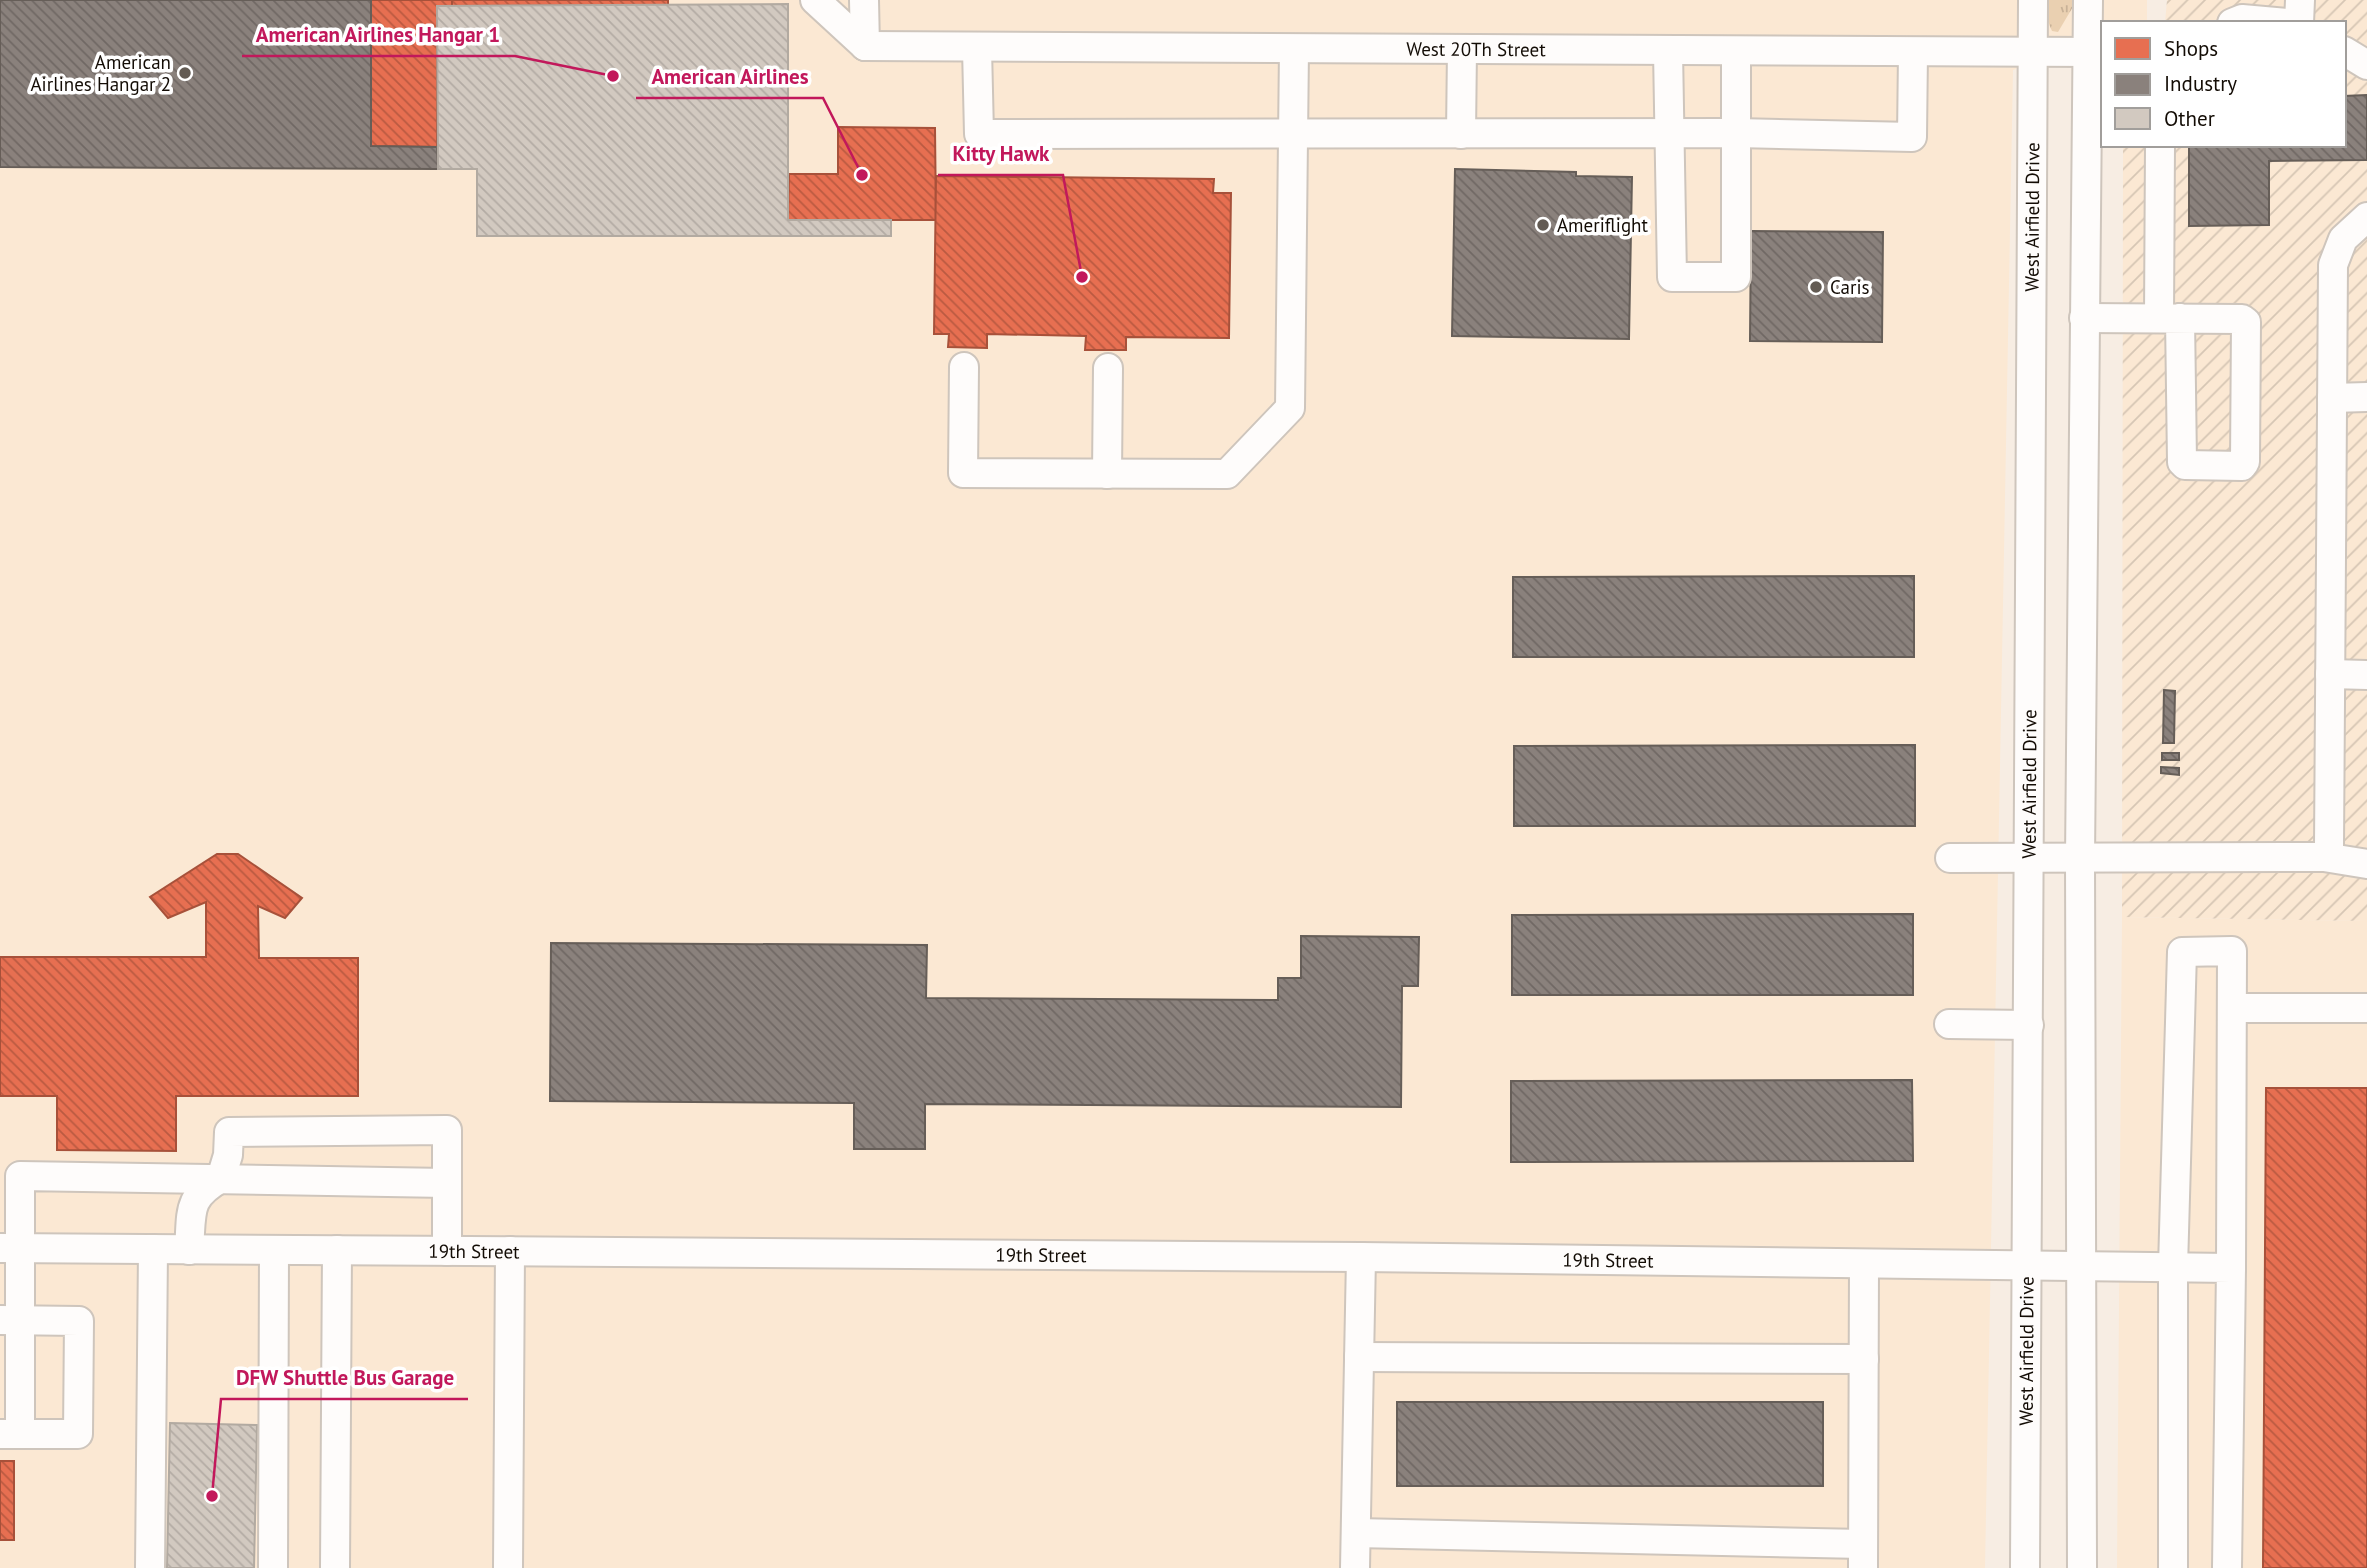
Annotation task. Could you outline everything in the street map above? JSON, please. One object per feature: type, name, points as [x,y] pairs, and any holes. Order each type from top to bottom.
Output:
[{"type":"street","points":[[816,0],[865,46]]},
{"type":"street","points":[[864,0],[865,46]]},
{"type":"street","name":"West Airfield Drive","points":[[2025,1568],[2029,1266],[2033,0]]},
{"type":"street","points":[[2082,1568],[2080,859],[2084,317],[2095,52],[2088,0]]},
{"type":"street","points":[[2228,0],[2230,21]]},
{"type":"street","points":[[2299,21],[2300,0]]},
{"type":"street","points":[[2236,21],[2265,21]]},
{"type":"street","name":"West 20Th Street","points":[[865,46],[2095,52]]},
{"type":"street","points":[[976,48],[979,134],[1736,133],[1912,137],[1913,52]]},
{"type":"street","points":[[964,367],[963,473],[1227,474],[1290,408],[1294,49]]},
{"type":"street","points":[[1461,134],[1462,50]]},
{"type":"street","points":[[1668,51],[1672,277],[1736,277],[1736,51]]},
{"type":"street","points":[[2346,52],[2367,65]]},
{"type":"street","points":[[2084,317],[2170,318],[2242,319],[2246,322],[2245,461],[2242,466],[2185,465],[2182,462],[2170,318],[2160,147]]},
{"type":"street","points":[[2324,857],[2329,847],[2333,265],[2343,239],[2367,217]]},
{"type":"street","points":[[1107,474],[1108,368]]},
{"type":"street","points":[[2332,398],[2367,397]]},
{"type":"street","points":[[2330,674],[2367,675]]},
{"type":"street","points":[[1950,858],[2324,857],[2367,864]]},
{"type":"street","points":[[2173,1568],[2173,1267],[2182,952],[2232,951],[2227,1568]]},
{"type":"street","points":[[2232,1008],[2367,1008]]},
{"type":"street","points":[[1949,1024],[2029,1025]]},
{"type":"street","points":[[189,1250],[193,1204],[200,1190],[221,1178],[228,1155],[229,1132],[447,1130],[447,1251]]},
{"type":"street","points":[[10,1320],[79,1321],[78,1434],[10,1434],[10,1320],[10,1248],[10,1176],[447,1183]]},
{"type":"street","name":"19th Street","points":[[10,1248],[1361,1257],[2231,1268]]},
{"type":"street","points":[[150,1568],[153,1249]]},
{"type":"street","points":[[273,1568],[274,1250]]},
{"type":"street","points":[[335,1568],[337,1250]]},
{"type":"street","points":[[508,1568],[510,1251]]},
{"type":"street","points":[[1355,1568],[1361,1257]]},
{"type":"street","points":[[1356,1533],[1863,1556],[1864,1265]]},
{"type":"street","points":[[1359,1357],[1864,1359]]},
{"type":"shaded area","points":[[0,0],[2147,0],[2147,21],[2101,21],[2101,39],[2013,70],[1985,1568],[0,1568]]},
{"type":"shaded area","points":[[2167,0],[2367,0],[2367,921],[2122,917],[2123,147],[2346,147],[2346,21],[2165,21]]},
{"type":"shaded area","points":[[2122,917],[2367,921],[2367,1568],[2117,1568]]},
{"type":"green space","points":[[2046,0],[2077,0],[2058,32],[2052,31],[2046,17]]},
{"type":"building: Shops","points":[[371,0],[452,0],[452,6],[437,6],[437,147],[371,146]]},
{"type":"building: Shops","points":[[452,0],[668,0],[668,5],[452,6]]},
{"type":"building: Shops","points":[[838,127],[935,128],[936,220],[788,220],[789,174],[838,174]]},
{"type":"building: Shops","points":[[936,176],[1214,179],[1213,193],[1231,193],[1229,338],[1126,337],[1126,350],[1085,350],[1086,336],[987,334],[987,348],[948,347],[949,334],[934,334]]},
{"type":"building: Shops","points":[[217,854],[238,854],[302,898],[285,918],[258,906],[259,958],[358,958],[358,1096],[176,1096],[176,1151],[57,1150],[57,1096],[0,1096],[0,957],[206,957],[206,902],[168,918],[150,897]]},
{"type":"building: Shops","points":[[2266,1088],[2367,1088],[2367,1568],[2263,1568]]},
{"type":"building: Shops","points":[[0,1461],[14,1461],[14,1540],[0,1540]]},
{"type":"building: Industry","name":"American Airlines Hangar 2","points":[[0,0],[371,0],[371,146],[437,147],[438,169],[0,167]]},
{"type":"building: Industry","points":[[2367,95],[2367,160],[2269,161],[2269,225],[2189,226],[2189,147],[2346,147],[2346,96]]},
{"type":"building: Industry","name":"Ameriflight","points":[[1455,169],[1576,172],[1576,176],[1632,177],[1629,339],[1452,336]]},
{"type":"building: Industry","name":"Caris","points":[[1751,231],[1883,232],[1882,342],[1750,341]]},
{"type":"building: Industry","points":[[1914,576],[1914,657],[1513,657],[1513,577]]},
{"type":"building: Industry","points":[[2164,690],[2175,691],[2174,743],[2163,743]]},
{"type":"building: Industry","points":[[1915,745],[1915,826],[1514,826],[1514,746]]},
{"type":"building: Industry","points":[[2162,753],[2179,753],[2179,760],[2162,760]]},
{"type":"building: Industry","points":[[2161,767],[2179,768],[2179,775],[2161,773]]},
{"type":"building: Industry","points":[[1913,914],[1913,995],[1512,995],[1512,915]]},
{"type":"building: Industry","points":[[1301,936],[1419,937],[1418,986],[1402,986],[1401,1107],[925,1104],[925,1149],[854,1149],[854,1103],[550,1101],[551,943],[927,945],[926,998],[1278,1000],[1278,978],[1301,978]]},
{"type":"building: Industry","points":[[1912,1080],[1913,1161],[1511,1162],[1511,1081]]},
{"type":"building: Industry","points":[[1397,1402],[1823,1402],[1823,1486],[1397,1486]]},
{"type":"building: Other","points":[[788,4],[788,220],[891,220],[891,236],[477,236],[477,169],[438,169],[437,6]]},
{"type":"building: Other","points":[[170,1423],[257,1425],[254,1568],[167,1568]]},
{"type":"place","name":"American Airlines Hangar 2","points":[[185,73]]},
{"type":"place","name":"American Airlines Hangar 1","points":[[613,76]]},
{"type":"place","name":"American Airlines","points":[[862,175]]},
{"type":"place","name":"Ameriflight","points":[[1543,225]]},
{"type":"place","name":"Kitty Hawk","points":[[1082,277]]},
{"type":"place","name":"Caris","points":[[1816,287]]},
{"type":"place","name":"DFW Shuttle Bus Garage","points":[[212,1496]]}]
